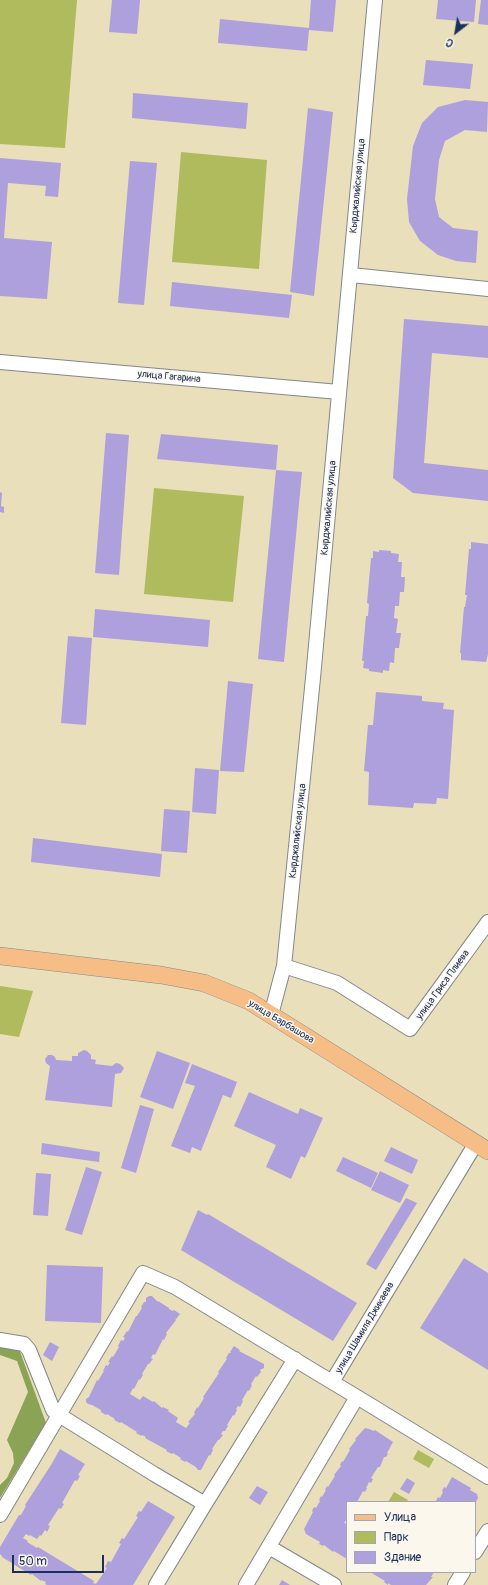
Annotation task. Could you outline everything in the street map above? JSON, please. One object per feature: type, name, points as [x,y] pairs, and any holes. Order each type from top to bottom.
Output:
[{"type":"main road","name":"улица Барбашова","points":[[0,956],[161,975],[204,983],[249,1001],[482,1147]]},
{"type":"street","name":"Кырджалийская улица","points":[[271,1015],[284,966],[351,275],[375,0]]},
{"type":"street","points":[[351,275],[488,289]]},
{"type":"street","name":"улица Гагарина","points":[[0,362],[339,392]]},
{"type":"street","name":"улица Гриса Плиева","points":[[284,966],[337,983],[410,1029],[488,922]]},
{"type":"street","name":"улица Шамиля Джикаева","points":[[482,1147],[332,1382],[488,1477]]},
{"type":"street","points":[[0,1515],[143,1273],[175,1287],[332,1382]]},
{"type":"street","points":[[0,1340],[24,1344],[30,1350],[53,1410],[59,1415],[204,1504]]},
{"type":"street","points":[[156,1585],[204,1504],[295,1360]]},
{"type":"street","points":[[246,1585],[357,1397]]},
{"type":"street","points":[[476,1550],[488,1531]]},
{"type":"street","points":[[269,1547],[334,1585]]},
{"type":"street","points":[[455,1585],[462,1573]]},
{"type":"green space","points":[[0,0],[77,0],[65,148],[0,144]]},
{"type":"green space","points":[[181,152],[267,160],[259,269],[172,262]]},
{"type":"green space","points":[[154,488],[244,496],[233,602],[144,594]]},
{"type":"green space","points":[[0,986],[33,991],[19,1037],[0,1034]]},
{"type":"green space","points":[[0,1344],[18,1346],[46,1423],[0,1498],[0,1485],[7,1478],[14,1463],[13,1453],[7,1440],[28,1392],[17,1361],[0,1355]]},
{"type":"green space","points":[[418,1450],[434,1459],[429,1468],[413,1459]]},
{"type":"green space","points":[[394,1492],[408,1500],[407,1501],[389,1501]]},
{"type":"building","points":[[112,0],[140,0],[137,34],[109,32]]},
{"type":"building","points":[[311,0],[336,0],[333,32],[309,30],[307,51],[218,43],[220,19],[309,28]]},
{"type":"building","points":[[438,0],[476,0],[474,22],[436,19]]},
{"type":"building","points":[[481,0],[488,0],[488,25],[478,24]]},
{"type":"building","points":[[426,60],[473,64],[470,89],[423,85]]},
{"type":"building","points":[[133,93],[248,103],[246,129],[132,118]]},
{"type":"building","points":[[465,100],[488,102],[487,132],[465,130],[445,141],[439,160],[435,199],[439,217],[453,228],[478,231],[476,263],[456,261],[438,255],[420,241],[409,222],[407,199],[413,146],[422,123],[438,107]]},
{"type":"building","points":[[308,108],[333,112],[314,296],[290,292]]},
{"type":"building","points":[[0,158],[61,163],[58,197],[45,196],[46,186],[8,183],[4,238],[52,242],[47,299],[0,296]]},
{"type":"building","points":[[130,161],[157,163],[144,305],[118,303]]},
{"type":"building","points":[[172,282],[292,295],[289,318],[170,306]]},
{"type":"building","points":[[404,319],[488,326],[488,358],[432,353],[424,463],[488,470],[488,501],[413,493],[393,478]]},
{"type":"building","points":[[106,433],[129,435],[119,575],[95,573]]},
{"type":"building","points":[[161,434],[278,445],[276,470],[157,459]]},
{"type":"building","points":[[276,470],[302,472],[284,662],[258,659]]},
{"type":"building","points":[[0,492],[2,493],[1,506],[4,507],[4,513],[0,512]]},
{"type":"building","points":[[471,542],[488,544],[488,654],[486,662],[461,660],[460,653],[464,607],[467,595],[465,595],[469,549],[471,549]]},
{"type":"building","points":[[379,550],[391,551],[391,553],[399,554],[398,562],[402,562],[401,577],[405,577],[404,592],[400,592],[399,606],[395,606],[394,618],[398,619],[396,633],[401,633],[399,648],[395,648],[394,663],[390,662],[389,671],[383,670],[383,673],[369,671],[369,669],[363,668],[364,661],[362,661],[366,616],[368,616],[369,604],[367,603],[371,558],[373,558],[373,551],[379,552]]},
{"type":"building","points":[[95,609],[210,620],[208,647],[93,637]]},
{"type":"building","points":[[68,636],[92,638],[86,725],[61,723]]},
{"type":"building","points":[[228,681],[253,684],[244,772],[220,771]]},
{"type":"building","points":[[376,692],[422,696],[422,701],[444,703],[443,709],[454,710],[448,799],[437,798],[436,804],[414,803],[413,808],[368,805],[369,772],[364,771],[368,725],[373,725]]},
{"type":"building","points":[[195,768],[219,770],[216,814],[192,812]]},
{"type":"building","points":[[164,809],[190,811],[187,853],[161,851]]},
{"type":"building","points":[[33,838],[162,854],[160,877],[31,862]]},
{"type":"building","points":[[84,1050],[91,1055],[91,1059],[96,1060],[95,1064],[112,1066],[116,1063],[120,1064],[124,1068],[121,1073],[115,1074],[112,1107],[45,1100],[50,1066],[46,1063],[45,1059],[48,1055],[52,1055],[56,1060],[72,1061],[72,1056],[78,1056],[78,1053]]},
{"type":"building","points":[[157,1051],[190,1063],[173,1109],[140,1097]]},
{"type":"building","points":[[192,1064],[237,1082],[231,1098],[223,1095],[201,1151],[192,1147],[190,1153],[171,1146],[195,1086],[185,1083]]},
{"type":"building","points":[[249,1092],[298,1114],[300,1108],[323,1118],[305,1158],[301,1156],[291,1179],[266,1167],[276,1145],[234,1126]]},
{"type":"building","points":[[140,1105],[154,1109],[136,1173],[121,1168]]},
{"type":"building","points":[[42,1143],[100,1152],[99,1162],[41,1154]]},
{"type":"building","points":[[391,1147],[418,1160],[412,1174],[384,1161]]},
{"type":"building","points":[[343,1157],[378,1173],[371,1188],[336,1171]]},
{"type":"building","points":[[86,1167],[102,1172],[82,1235],[65,1230]]},
{"type":"building","points":[[380,1171],[409,1185],[400,1203],[371,1190]]},
{"type":"building","points":[[36,1173],[51,1174],[48,1216],[33,1215]]},
{"type":"building","points":[[406,1198],[417,1203],[376,1270],[366,1264]]},
{"type":"building","points":[[198,1210],[207,1215],[208,1214],[357,1303],[333,1341],[181,1250]]},
{"type":"building","points":[[464,1258],[488,1273],[488,1370],[420,1328]]},
{"type":"building","points":[[47,1265],[103,1267],[101,1323],[45,1321]]},
{"type":"building","points":[[152,1296],[158,1302],[180,1314],[176,1319],[175,1318],[176,1320],[166,1333],[167,1334],[164,1340],[163,1339],[155,1355],[153,1354],[151,1358],[153,1359],[148,1364],[140,1380],[139,1379],[130,1394],[140,1400],[143,1396],[153,1402],[154,1401],[162,1408],[163,1407],[169,1410],[168,1411],[178,1418],[176,1422],[186,1428],[190,1423],[188,1422],[195,1414],[194,1413],[197,1407],[198,1408],[234,1346],[240,1350],[239,1351],[264,1364],[264,1368],[260,1370],[261,1372],[257,1377],[256,1376],[251,1384],[252,1385],[242,1400],[243,1401],[240,1407],[238,1406],[236,1409],[237,1410],[234,1416],[233,1415],[225,1431],[221,1434],[223,1435],[212,1449],[213,1450],[210,1456],[209,1455],[201,1470],[198,1470],[196,1467],[180,1459],[181,1458],[173,1453],[172,1454],[166,1451],[167,1450],[145,1438],[146,1437],[136,1433],[137,1432],[121,1422],[120,1423],[114,1420],[115,1419],[86,1402],[86,1399],[89,1397],[97,1380],[98,1381],[106,1365],[108,1366],[110,1362],[108,1362],[119,1347],[118,1346],[121,1340],[123,1341],[125,1338],[123,1337],[127,1331],[128,1332],[144,1302],[146,1302],[146,1298]]},
{"type":"building","points":[[50,1342],[59,1347],[52,1361],[43,1355]]},
{"type":"building","points":[[365,1428],[375,1430],[393,1442],[387,1453],[388,1454],[384,1457],[380,1467],[378,1467],[371,1478],[373,1479],[371,1483],[369,1482],[365,1492],[363,1491],[358,1501],[346,1501],[346,1520],[344,1523],[346,1524],[346,1558],[334,1551],[333,1552],[324,1545],[319,1544],[320,1542],[306,1534],[304,1529],[314,1507],[316,1508],[321,1496],[322,1497],[327,1486],[328,1487],[335,1476],[334,1475],[341,1466],[342,1461],[343,1462],[350,1450],[349,1449],[356,1440],[355,1439]]},
{"type":"building","points":[[60,1449],[85,1464],[78,1475],[80,1476],[77,1481],[75,1480],[62,1503],[64,1504],[61,1509],[59,1508],[48,1525],[50,1526],[47,1532],[45,1530],[37,1539],[26,1534],[23,1538],[28,1541],[27,1542],[37,1548],[38,1547],[94,1581],[93,1583],[96,1584],[107,1568],[105,1567],[108,1561],[111,1562],[121,1544],[119,1543],[122,1538],[124,1539],[138,1517],[136,1516],[139,1511],[141,1512],[148,1501],[175,1517],[133,1585],[47,1585],[45,1584],[46,1582],[41,1581],[32,1574],[31,1575],[2,1557],[0,1554],[0,1547],[19,1515],[21,1515],[26,1506],[25,1505]]},
{"type":"building","points":[[452,1477],[471,1488],[470,1490],[477,1494],[478,1498],[476,1502],[436,1501],[438,1497],[440,1498],[444,1487],[446,1488]]},
{"type":"building","points":[[407,1478],[415,1483],[409,1494],[400,1489]]},
{"type":"building","points":[[257,1486],[268,1492],[260,1505],[249,1498]]},
{"type":"building","points":[[372,1573],[433,1573],[431,1577],[433,1577],[426,1585],[391,1585],[388,1583],[388,1585],[384,1582],[385,1581]]},
{"type":"building","points":[[282,1580],[290,1585],[279,1585]]}]
